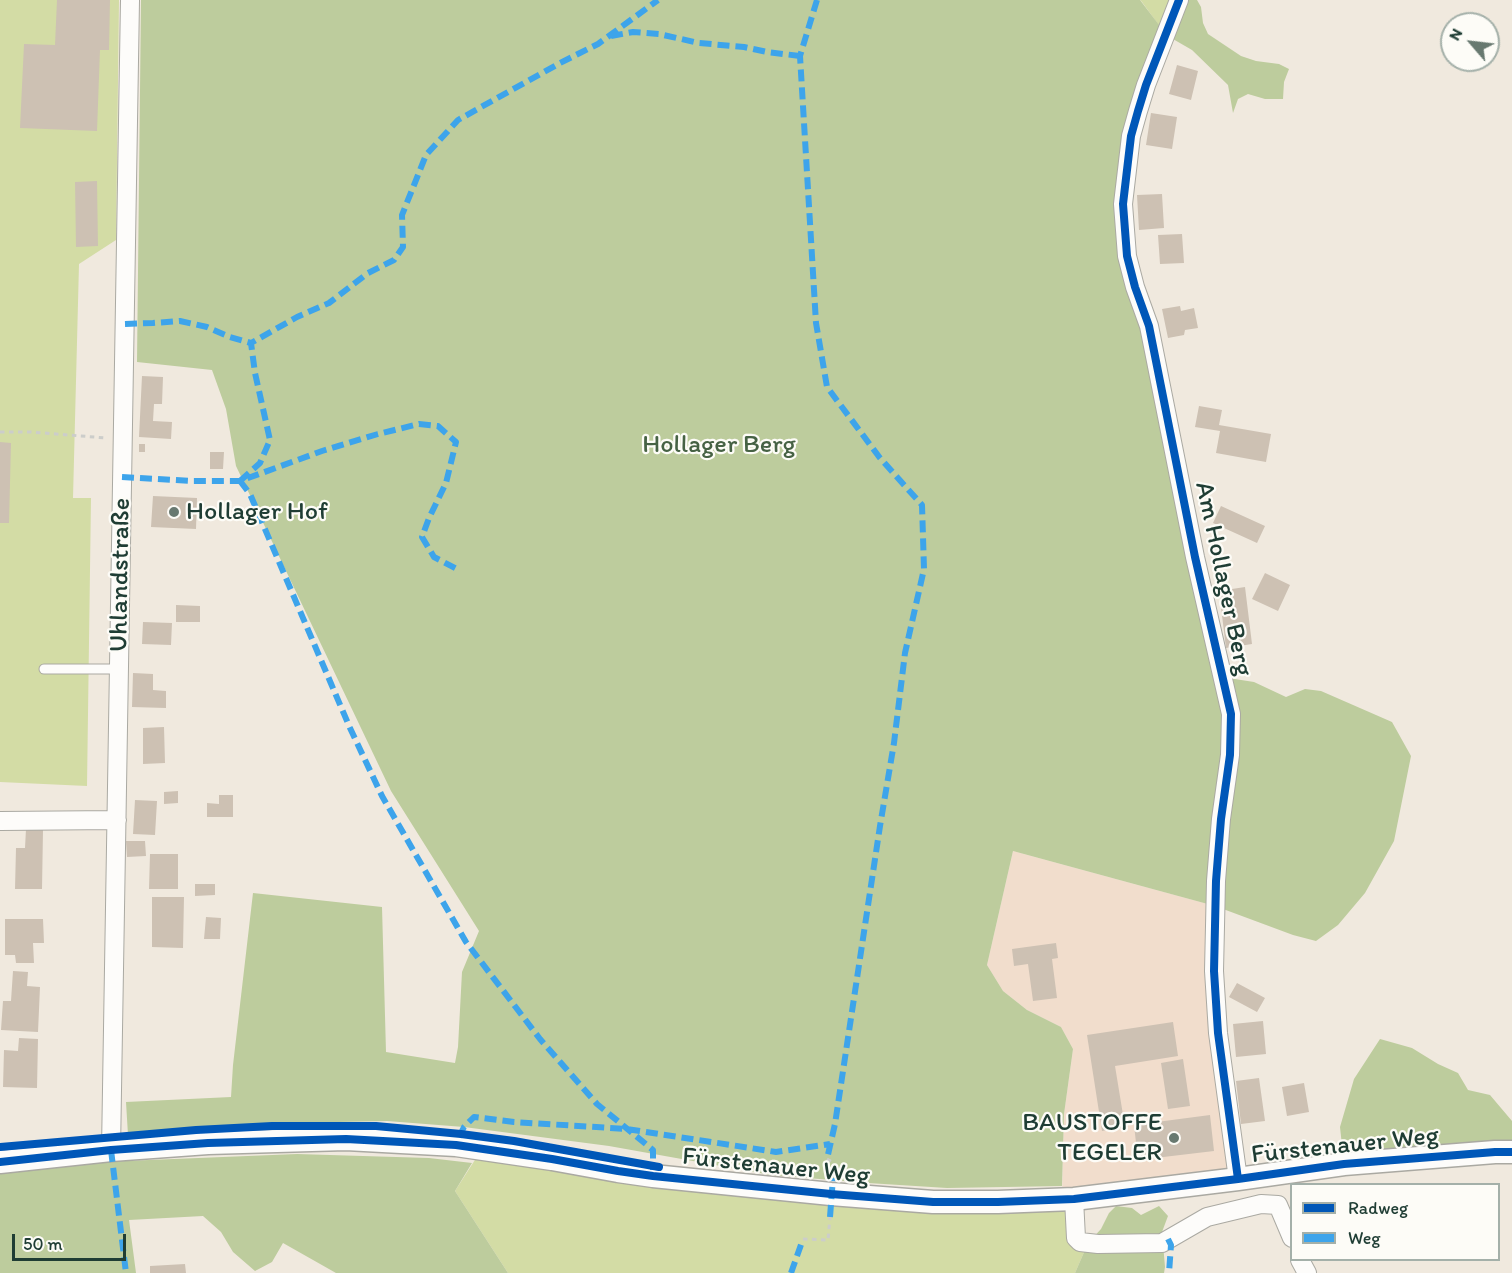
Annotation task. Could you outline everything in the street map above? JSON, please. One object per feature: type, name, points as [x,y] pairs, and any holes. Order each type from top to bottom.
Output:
[{"type":"street","name":"Uhlandstraße","points":[[111,1150],[130,0]]},
{"type":"street","name":"Am Hollager Berg","points":[[1179,0],[1146,85],[1131,136],[1123,204],[1127,256],[1149,326],[1195,557],[1231,714],[1230,755],[1221,819],[1216,881],[1214,971],[1218,1033],[1238,1179]]},
{"type":"street","points":[[0,821],[117,820]]},
{"type":"street","name":"Fürstenauer Weg","points":[[0,1162],[111,1150],[208,1143],[346,1139],[456,1145],[653,1176],[933,1202],[998,1202],[1074,1199],[1344,1164],[1512,1152]]},
{"type":"street","points":[[1074,1199],[1076,1238],[1080,1242],[1098,1245],[1162,1243],[1207,1218],[1261,1204],[1285,1203],[1290,1228]]},
{"type":"lane","points":[[44,669],[120,669]]},
{"type":"path","points":[[0,432],[31,432],[123,440]]},
{"type":"path","points":[[827,1159],[834,1163],[833,1178]]},
{"type":"path","points":[[803,1239],[828,1240],[830,1216]]},
{"type":"shaded area","points":[[1013,851],[1215,906],[1238,1179],[1062,1200],[1064,1114],[1073,1049],[1061,1027],[1027,1010],[1003,991],[987,965]]},
{"type":"green space","points":[[0,0],[119,0],[116,240],[79,264],[73,498],[91,498],[87,786],[0,782]]},
{"type":"green space","name":"Hollager Berg","points":[[141,0],[1140,0],[1166,34],[1179,0],[1197,0],[1208,34],[1241,56],[1256,61],[1279,64],[1289,69],[1284,82],[1283,99],[1265,99],[1248,94],[1238,99],[1233,113],[1228,85],[1192,50],[1166,35],[1123,204],[1222,677],[1254,682],[1286,697],[1305,689],[1321,691],[1392,722],[1411,756],[1394,841],[1365,893],[1338,925],[1316,941],[1293,935],[1215,906],[1013,851],[987,965],[1003,991],[1027,1010],[1061,1027],[1073,1049],[1064,1114],[1062,1186],[947,1188],[771,1175],[609,1146],[464,1127],[387,1121],[292,1123],[128,1135],[126,1102],[231,1097],[253,893],[382,907],[386,1052],[455,1063],[462,972],[479,931],[391,791],[236,466],[226,409],[212,370],[137,362]]},
{"type":"green space","points":[[1140,0],[1179,0],[1166,35],[1142,2]]},
{"type":"green space","points":[[1380,1039],[1412,1048],[1458,1073],[1468,1090],[1490,1095],[1512,1121],[1512,1152],[1344,1164],[1340,1127],[1354,1079]]},
{"type":"green space","points":[[482,1149],[618,1171],[1062,1200],[1088,1243],[1075,1273],[508,1273],[455,1191]]},
{"type":"green space","points":[[297,1154],[429,1158],[472,1163],[455,1191],[508,1273],[336,1273],[283,1243],[272,1262],[255,1271],[233,1252],[221,1232],[203,1216],[129,1220],[136,1273],[0,1273],[0,1173],[75,1163]]},
{"type":"green space","points":[[1116,1206],[1132,1208],[1141,1215],[1159,1206],[1168,1216],[1162,1232],[1164,1273],[1075,1273],[1088,1243],[1101,1229],[1109,1213]]},
{"type":"building","points":[[57,0],[110,0],[109,50],[100,50],[97,131],[20,128],[24,44],[55,45]]},
{"type":"building","points":[[1177,65],[1198,71],[1191,100],[1169,94]]},
{"type":"building","points":[[1151,113],[1177,117],[1172,149],[1146,145]]},
{"type":"building","points":[[97,181],[98,246],[76,247],[75,182]]},
{"type":"building","points":[[1162,194],[1164,228],[1139,230],[1137,195]]},
{"type":"building","points":[[1182,234],[1184,263],[1160,264],[1158,235]]},
{"type":"building","points":[[1180,306],[1181,311],[1194,308],[1198,328],[1185,330],[1184,335],[1168,338],[1162,309]]},
{"type":"building","points":[[142,376],[163,377],[162,404],[154,404],[153,421],[172,422],[171,439],[139,437]]},
{"type":"building","points":[[1199,406],[1222,410],[1219,425],[1271,434],[1266,462],[1216,453],[1220,431],[1195,427]]},
{"type":"building","points":[[0,442],[11,443],[9,523],[0,523]]},
{"type":"building","points":[[139,444],[145,444],[145,452],[139,452]]},
{"type":"building","points":[[210,452],[224,452],[223,469],[210,469]]},
{"type":"building","name":"Hollager Hof","points":[[153,496],[197,498],[196,529],[151,527]]},
{"type":"building","points":[[1221,506],[1265,526],[1257,543],[1213,523]]},
{"type":"building","points":[[1265,573],[1290,585],[1278,611],[1252,599]]},
{"type":"building","points":[[1245,587],[1252,644],[1226,648],[1219,591]]},
{"type":"building","points":[[176,605],[200,606],[200,622],[176,622]]},
{"type":"building","points":[[143,622],[172,623],[171,645],[142,644]]},
{"type":"building","points":[[133,673],[153,674],[153,690],[166,691],[166,708],[132,707]]},
{"type":"building","points":[[164,727],[165,763],[143,764],[143,728]]},
{"type":"building","points":[[178,791],[178,803],[164,804],[164,792]]},
{"type":"building","points":[[219,795],[233,795],[233,817],[207,817],[207,803],[219,804]]},
{"type":"building","points":[[135,800],[157,801],[155,835],[133,834]]},
{"type":"building","points":[[26,829],[43,830],[42,889],[15,889],[16,848],[25,848]]},
{"type":"building","points":[[126,841],[145,841],[146,856],[127,857]]},
{"type":"building","points":[[150,854],[178,854],[178,889],[149,889]]},
{"type":"building","points":[[195,884],[215,884],[215,895],[195,896]]},
{"type":"building","points":[[152,897],[184,897],[183,948],[152,947]]},
{"type":"building","points":[[206,917],[221,918],[220,939],[204,939]]},
{"type":"building","points":[[5,919],[43,919],[44,943],[33,943],[34,963],[16,963],[15,955],[5,955]]},
{"type":"building","points":[[1056,943],[1058,958],[1052,959],[1057,998],[1033,1001],[1028,964],[1014,966],[1012,949]]},
{"type":"building","points":[[13,971],[28,972],[27,986],[40,987],[38,1032],[1,1030],[3,1001],[11,1001]]},
{"type":"building","points":[[1237,983],[1265,998],[1257,1012],[1229,997]]},
{"type":"building","points":[[1263,1021],[1266,1054],[1236,1057],[1233,1024]]},
{"type":"building","points":[[1173,1022],[1178,1056],[1115,1066],[1125,1127],[1102,1131],[1087,1035]]},
{"type":"building","points":[[19,1038],[38,1039],[37,1088],[3,1087],[4,1050],[18,1051]]},
{"type":"building","points":[[1183,1059],[1190,1106],[1168,1109],[1161,1063]]},
{"type":"building","points":[[1259,1078],[1265,1121],[1241,1124],[1236,1081]]},
{"type":"building","points":[[1304,1083],[1309,1112],[1287,1116],[1282,1087]]},
{"type":"building","name":"BAUSTOFFE TEGELER","points":[[1210,1115],[1214,1151],[1138,1160],[1134,1125]]},
{"type":"building","points":[[185,1264],[186,1273],[150,1273],[150,1266]]},
{"type":"marked path","points":[[240,481],[260,463],[270,440],[255,373],[251,343],[297,317],[329,303],[368,273],[394,260],[403,247],[402,215],[426,155],[458,120],[598,44],[658,0]]},
{"type":"marked path","points":[[817,0],[800,56],[816,323],[827,387],[880,458],[922,505],[924,569],[905,653],[894,743],[835,1124],[827,1159]]},
{"type":"marked path","points":[[611,36],[633,32],[659,34],[699,43],[800,56]]},
{"type":"marked path","points":[[125,324],[180,321],[207,327],[251,343]]},
{"type":"marked path","points":[[122,477],[240,481],[322,451],[378,434],[419,424],[438,426],[456,442],[446,483],[422,537],[434,557],[457,569]]},
{"type":"marked path","points":[[240,481],[250,494],[350,728],[382,796],[466,942],[540,1039],[597,1104],[653,1150],[653,1170]]},
{"type":"marked path","points":[[459,1137],[464,1127],[474,1117],[514,1122],[627,1129],[776,1152],[830,1144]]},
{"type":"marked path","points":[[111,1150],[126,1273]]},
{"type":"marked path","points":[[830,1217],[833,1178]]},
{"type":"marked path","points":[[791,1273],[803,1239]]},
{"type":"marked path","points":[[1168,1239],[1171,1245],[1169,1273]]},
{"type":"cycle path","points":[[1179,0],[1146,85],[1131,136],[1123,204],[1127,256],[1149,326],[1195,557],[1231,714],[1230,755],[1221,819],[1216,881],[1214,971],[1218,1033],[1238,1179]]},
{"type":"cycle path","points":[[0,1147],[196,1130],[272,1126],[376,1126],[514,1141],[659,1167]]},
{"type":"cycle path","points":[[0,1162],[111,1150],[208,1143],[346,1139],[456,1145],[653,1176],[831,1194],[933,1202],[998,1202],[1074,1199],[1344,1164],[1512,1152]]},
{"type":"place","name":"Hollager Hof","points":[[174,512]]},
{"type":"place","name":"BAUSTOFFE TEGELER","points":[[1174,1138]]}]
